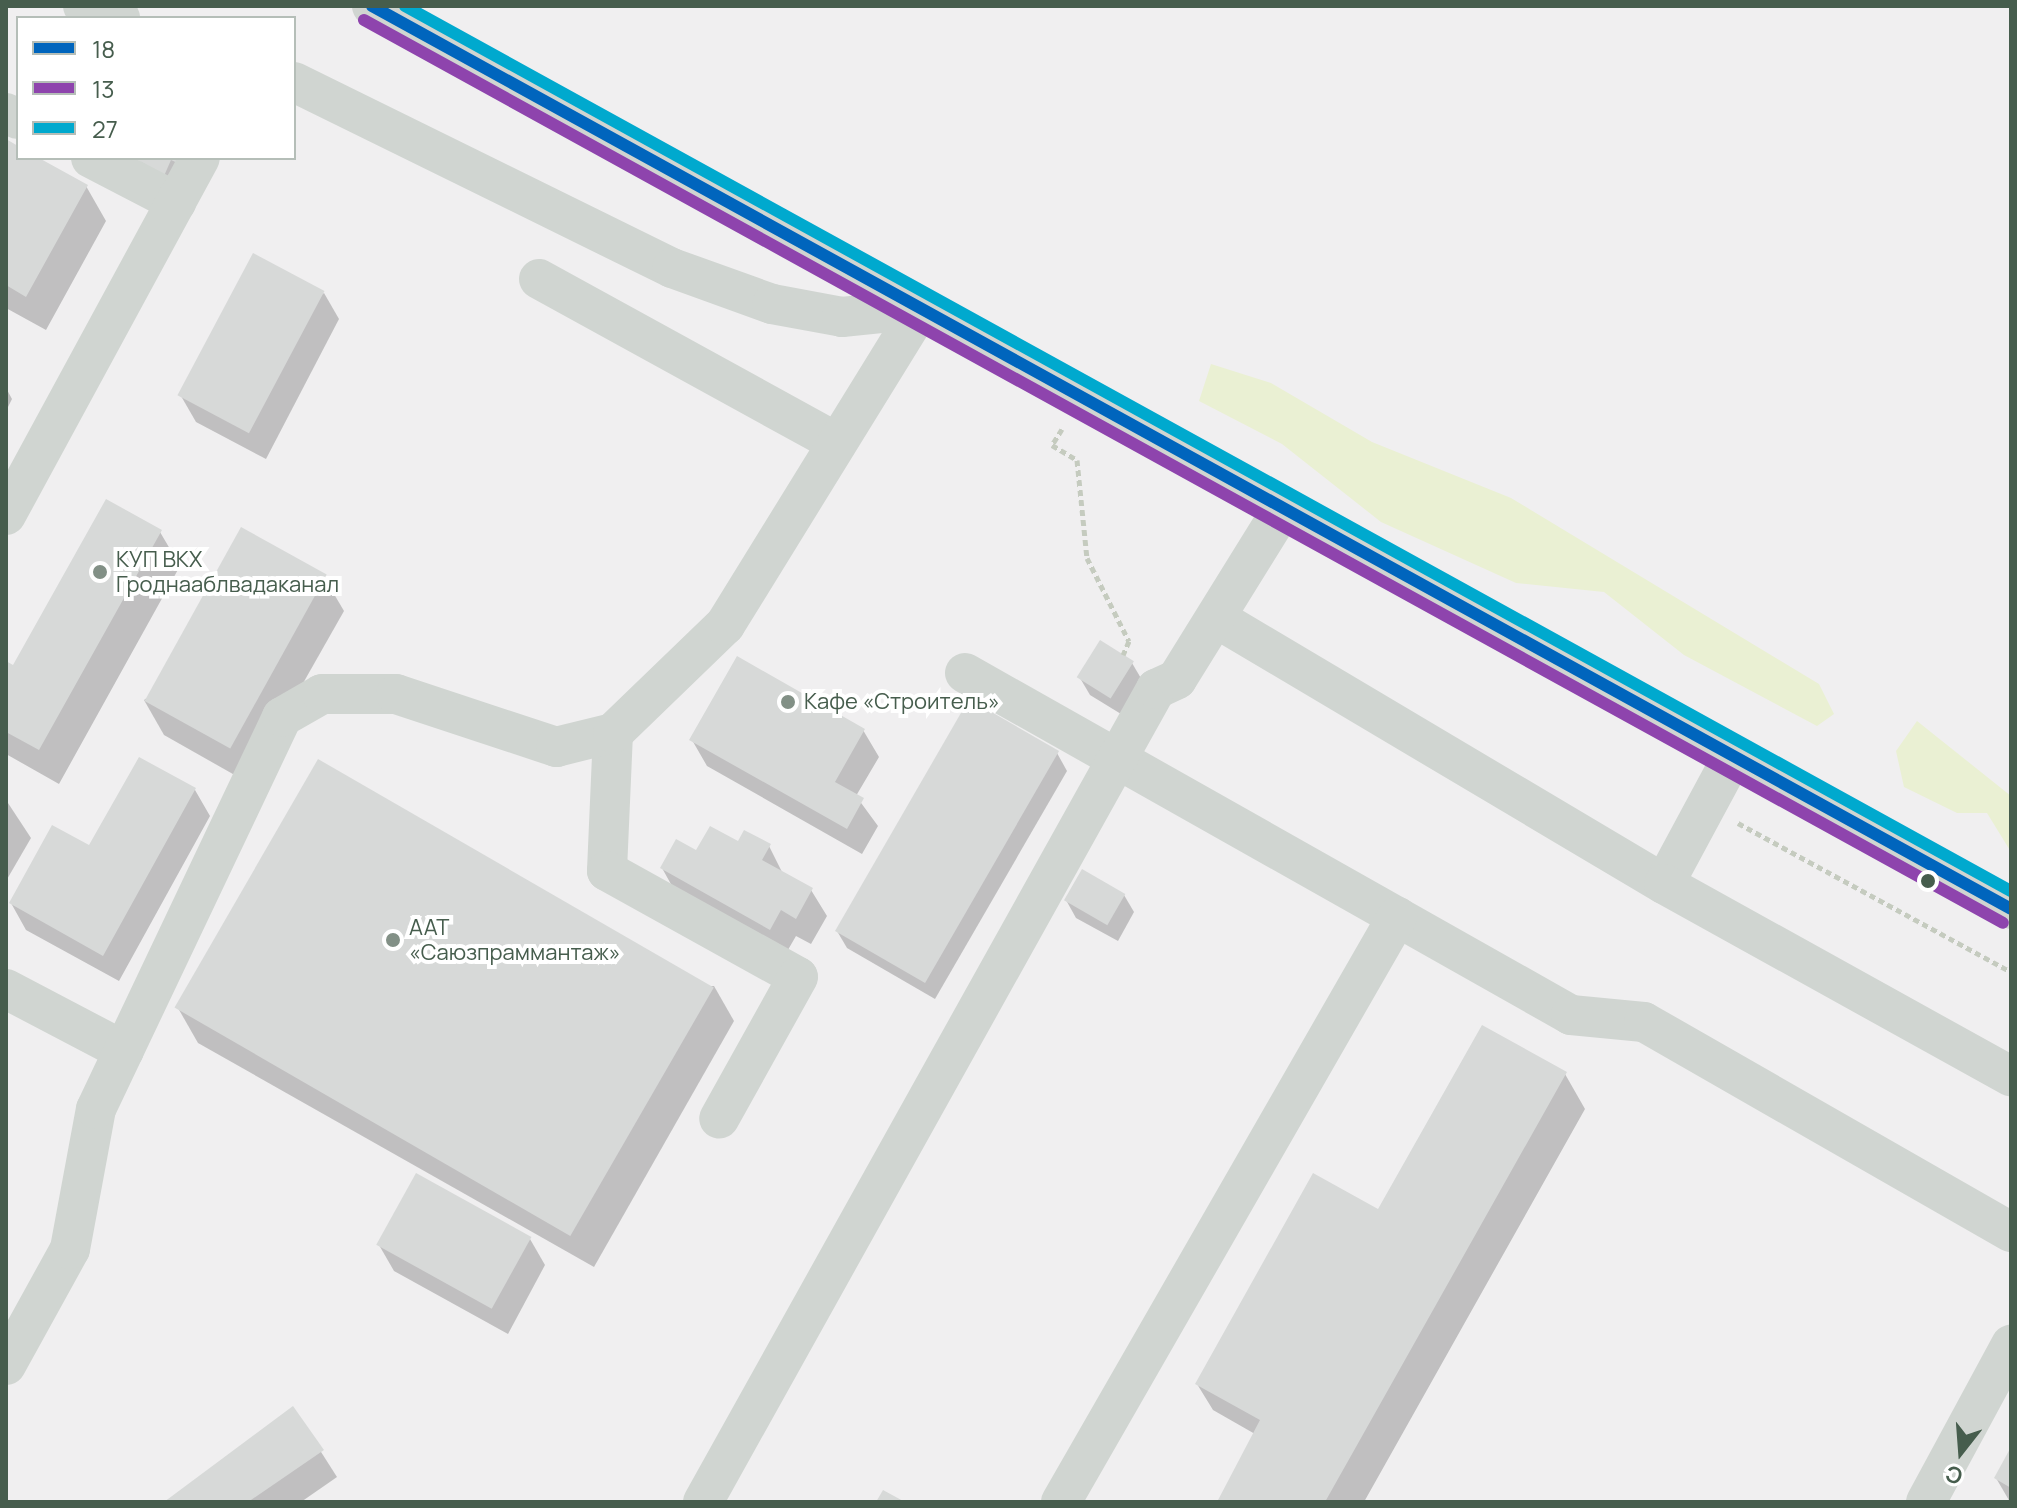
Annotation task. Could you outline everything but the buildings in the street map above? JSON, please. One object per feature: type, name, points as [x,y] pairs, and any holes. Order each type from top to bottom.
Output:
[{"type":"street","points":[[83,6],[114,16]]},
{"type":"street","points":[[372,6],[2011,909]]},
{"type":"street","points":[[296,83],[672,268],[758,299],[842,317],[920,309]]},
{"type":"street","points":[[95,160],[176,202]]},
{"type":"street","points":[[6,515],[199,160]]},
{"type":"street","points":[[539,279],[837,443]]},
{"type":"street","points":[[6,1365],[70,1249],[96,1109],[282,717],[322,694],[396,694],[556,747],[613,733],[725,625],[920,309]]},
{"type":"street","points":[[703,1502],[1156,689],[1177,679],[1283,508]]},
{"type":"street","points":[[1216,618],[1664,884],[2011,1076]]},
{"type":"street","points":[[965,673],[1571,1015],[1644,1022],[2011,1232]]},
{"type":"street","points":[[613,733],[607,871],[798,977],[719,1119]]},
{"type":"street","points":[[1664,884],[1733,756]]},
{"type":"street","points":[[1061,1502],[1397,917]]},
{"type":"street","points":[[6,989],[124,1051]]},
{"type":"street","points":[[1926,1502],[2011,1345]]},
{"type":"path","points":[[1081,398],[1052,445],[1077,460],[1087,558],[1129,641],[1123,655]]},
{"type":"path","points":[[1705,806],[2011,972]]},
{"type":"green space","points":[[1211,364],[1271,383],[1372,442],[1511,498],[1819,684],[1834,714],[1817,726],[1684,655],[1604,592],[1516,583],[1381,522],[1282,444],[1199,401]]},
{"type":"green space","points":[[1917,721],[2011,796],[2011,852],[1987,813],[1957,813],[1904,787],[1896,751]]},
{"type":"transit line","name":"18","points":[[372,6],[2011,909]]},
{"type":"transit line","name":"27","points":[[405,6],[2011,891]]},
{"type":"transit line","name":"13","points":[[364,20],[2003,923]]},
{"type":"place","name":"КУП ВКХ Гроднааблвадаканал","points":[[100,572]]},
{"type":"place","name":"Кафе «Строитель»","points":[[788,702]]},
{"type":"place","name":"ААТ «Саюзпраммантаж»","points":[[393,940]]}]
